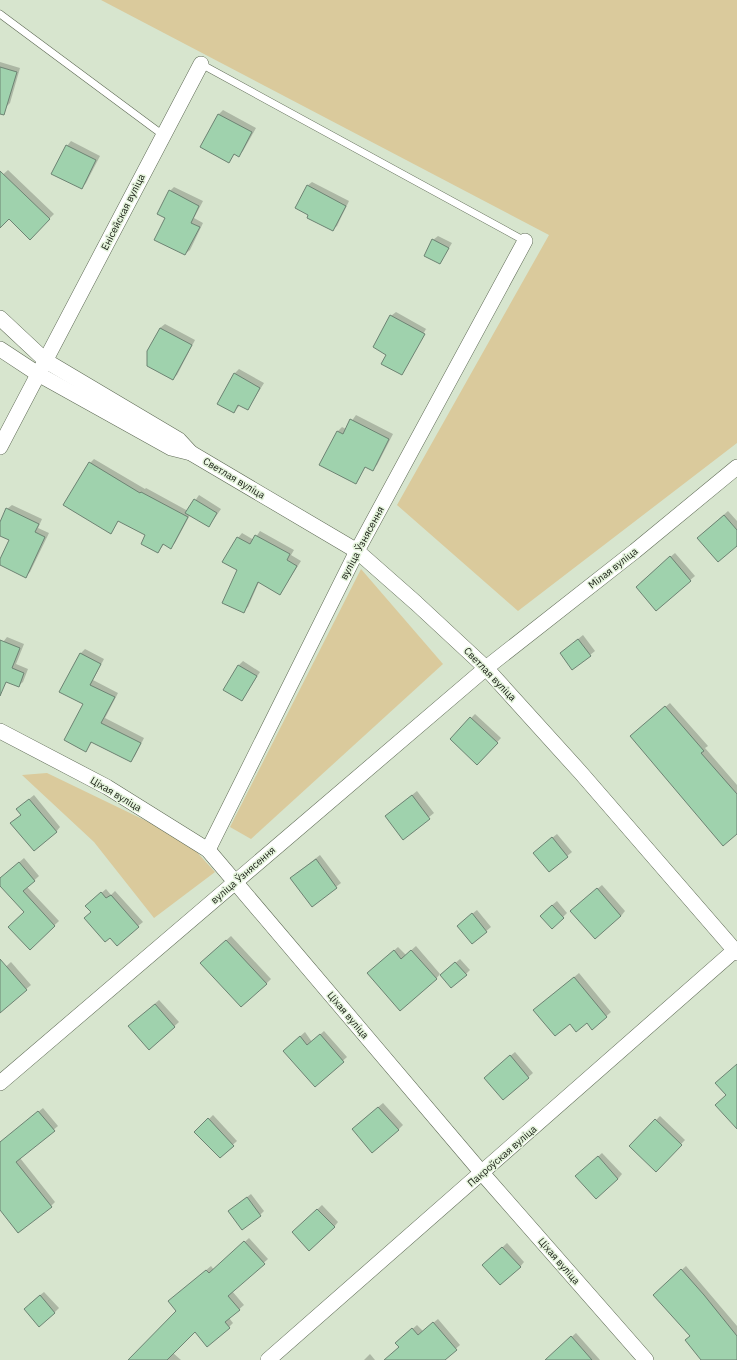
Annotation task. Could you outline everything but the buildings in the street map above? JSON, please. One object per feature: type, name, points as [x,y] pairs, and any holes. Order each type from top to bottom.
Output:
[{"type":"street","name":"Енісейская вуліца","points":[[0,448],[163,134],[201,64]]},
{"type":"street","name":"вуліца Ўзнясення","points":[[208,850],[356,551],[525,241]]},
{"type":"street","name":"Светлая вуліца","points":[[0,318],[42,368]]},
{"type":"street","name":"Светлая вуліца","points":[[0,349],[42,368],[179,440],[191,454],[356,551],[486,668],[581,772],[736,952]]},
{"type":"street","name":"Мілая вуліца","points":[[486,668],[635,551],[737,467]]},
{"type":"street","name":"вуліца Ўзнясення","points":[[0,1083],[486,668]]},
{"type":"street","name":"Ціхая вуліца","points":[[0,731],[107,787],[208,850],[236,881],[482,1173],[646,1360]]},
{"type":"street","name":"Пакроўская вуліца","points":[[268,1360],[736,952]]},
{"type":"lane","points":[[0,14],[163,134]]},
{"type":"lane","points":[[201,64],[525,241]]},
{"type":"shaded area","points":[[101,0],[737,0],[737,443],[518,611],[397,505],[549,235]]},
{"type":"shaded area","points":[[361,569],[443,664],[251,839],[230,827]]},
{"type":"shaded area","points":[[47,773],[161,828],[195,850],[215,872],[154,918],[94,842],[22,775]]}]
